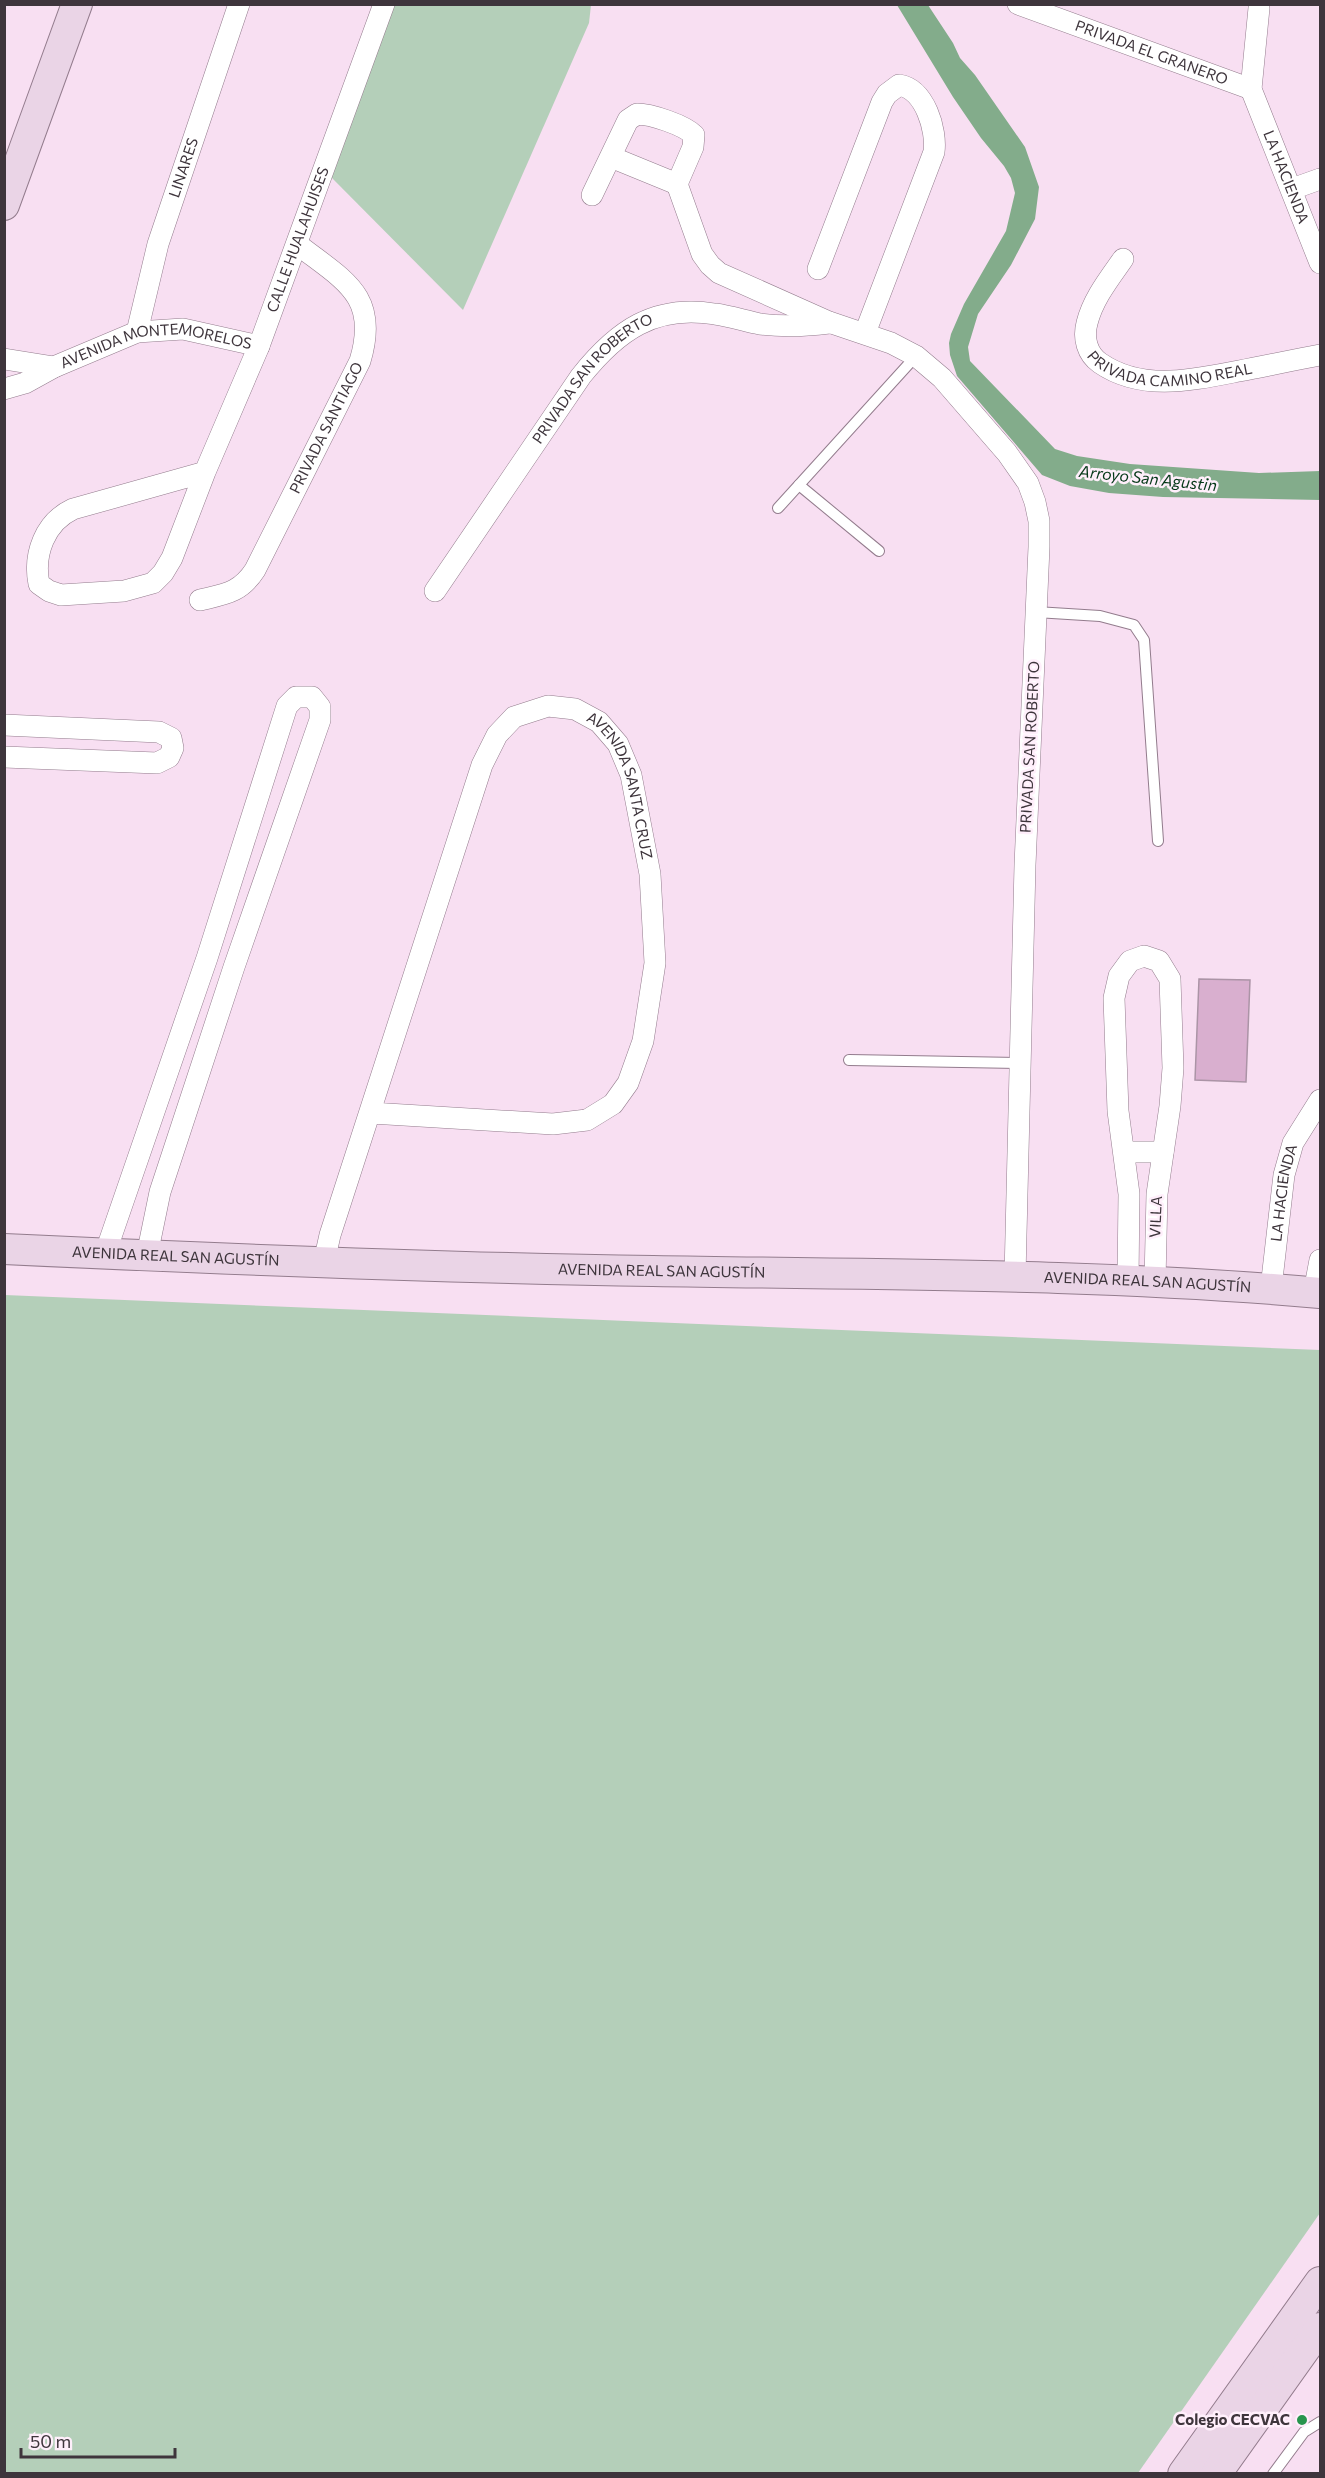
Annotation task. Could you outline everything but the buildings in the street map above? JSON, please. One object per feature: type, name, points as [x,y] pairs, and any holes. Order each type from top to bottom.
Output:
[{"type":"main road","points":[[5,200],[12,163],[77,4]]},
{"type":"main road","name":"AVENIDA REAL SAN AGUSTÍN","points":[[4,1249],[324,1262],[649,1271],[1015,1276],[1317,1292]]},
{"type":"main road","points":[[1183,2474],[1320,2282]]},
{"type":"main road","points":[[1216,2474],[1320,2328]]},
{"type":"street","name":"LINARES","points":[[137,332],[158,244],[239,4]]},
{"type":"street","name":"CALLE HUALAHUISES","points":[[205,472],[62,514],[47,531],[40,547],[36,572],[39,584],[61,595],[76,596],[110,594],[141,588],[153,583],[163,573],[172,558],[205,472],[259,346],[384,4]]},
{"type":"street","name":"PRIVADA EL GRANERO","points":[[1018,4],[1251,89]]},
{"type":"street","points":[[1251,89],[1259,8]]},
{"type":"street","points":[[818,269],[882,102],[887,94],[899,85],[909,88],[920,100],[933,127],[936,139],[934,152],[865,333]]},
{"type":"street","name":"LA HACIENDA","points":[[1251,89],[1320,263]]},
{"type":"street","points":[[592,195],[611,157],[633,115],[643,114],[685,129],[694,135],[694,142],[676,184],[611,157]]},
{"type":"street","points":[[1292,189],[1320,179]]},
{"type":"street","name":"PRIVADA SAN ROBERTO","points":[[676,184],[702,254],[710,265],[731,279],[829,322],[865,333],[916,356],[942,378],[1007,453],[1028,483],[1035,502],[1039,521],[1025,865],[1015,1276]]},
{"type":"street","name":"PRIVADA SANTIAGO","points":[[200,600],[236,590],[246,583],[255,570],[360,361],[365,344],[366,315],[352,289],[297,244]]},
{"type":"street","name":"PRIVADA CAMINO REAL","points":[[1123,259],[1101,291],[1086,326],[1085,338],[1088,349],[1096,360],[1109,369],[1136,379],[1171,382],[1320,355]]},
{"type":"street","name":"PRIVADA SAN ROBERTO","points":[[435,591],[581,376],[599,353],[618,336],[634,326],[653,319],[693,312],[776,326],[805,326],[829,322]]},
{"type":"street","name":"AVENIDA MONTEMORELOS","points":[[4,390],[25,383],[54,367],[137,332],[183,329],[259,346]]},
{"type":"street","name":"AVENIDA MONTEMORELOS","points":[[4,359],[54,367]]},
{"type":"street","points":[[105,1254],[207,958],[287,706],[296,697],[312,697],[320,707],[320,720],[234,967],[160,1192],[147,1255]]},
{"type":"street","name":"AVENIDA SANTA CRUZ","points":[[324,1262],[371,1113],[482,765],[497,735],[514,717],[548,706],[575,709],[599,722],[618,744],[631,775],[650,874],[655,963],[643,1041],[628,1083],[613,1104],[587,1120],[553,1124],[371,1113]]},
{"type":"street","points":[[9,726],[159,732],[171,738],[173,748],[169,757],[157,763],[8,757],[9,726]]},
{"type":"street","name":"VILLA","points":[[1144,956],[1159,961],[1170,979],[1173,1068],[1155,1230],[1142,1281],[1130,1230],[1130,1194],[1118,1112],[1114,998],[1119,976],[1130,961],[1144,956]]},
{"type":"street","points":[[207,958],[234,967]]},
{"type":"street","name":"LA HACIENDA","points":[[1271,1288],[1284,1175],[1293,1143],[1320,1106]]},
{"type":"street","points":[[1125,1152],[1163,1152]]},
{"type":"street","points":[[1130,1230],[1155,1230]]},
{"type":"street","points":[[1317,1292],[1320,1260]]},
{"type":"lane","points":[[778,508],[916,356]]},
{"type":"lane","points":[[799,485],[879,550]]},
{"type":"lane","points":[[1036,612],[1100,616],[1134,625],[1144,640],[1158,841]]},
{"type":"lane","points":[[849,1060],[1020,1063]]},
{"type":"lane","points":[[1273,2474],[1304,2432],[1320,2422]]},
{"type":"shaded area","points":[[391,5],[591,5],[589,23],[463,310],[330,176]]},
{"type":"shaded area","points":[[5,1295],[1320,1350],[1320,2213],[1138,2473],[5,2473]]},
{"type":"water","name":"Arroyo San Agustin","points":[[897,5],[928,5],[960,58],[975,75],[1025,147],[1039,187],[1035,219],[1011,265],[978,314],[968,347],[970,361],[1055,449],[1077,456],[1130,464],[1259,473],[1320,471],[1320,500],[1163,497],[1109,493],[1070,486],[1042,475],[957,376],[950,355],[951,334],[964,304],[1006,231],[1015,193],[1011,178],[1004,166],[981,138],[953,97]]},
{"type":"place","name":"Colegio CECVAC","points":[[1302,2420]]}]
